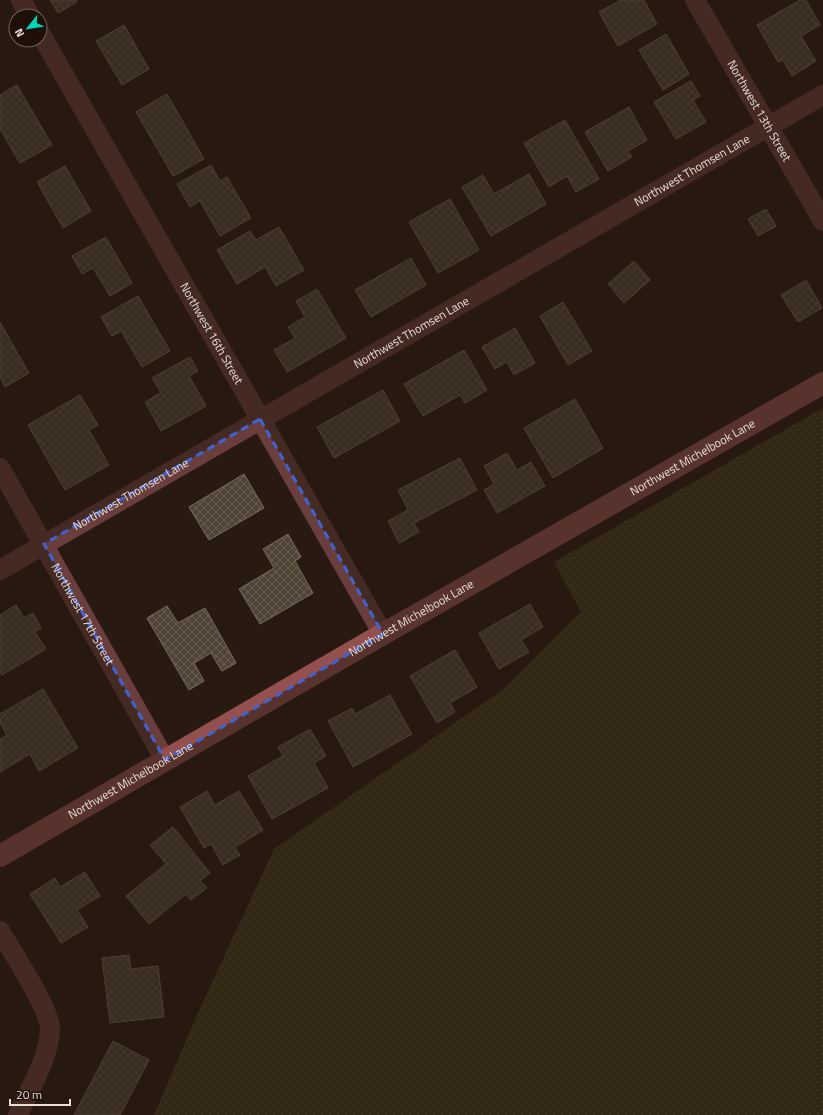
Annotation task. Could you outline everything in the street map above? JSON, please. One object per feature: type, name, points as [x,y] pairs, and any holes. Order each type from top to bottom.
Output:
[{"type":"street","name":"Northwest 13th Street","points":[[695,0],[823,221]]},
{"type":"street","name":"Northwest 16th Street","points":[[48,47],[383,634]]},
{"type":"street","name":"Northwest Thomsen Lane","points":[[0,570],[823,95]]},
{"type":"street","name":"Northwest Michelbook Lane","points":[[0,856],[383,634],[823,383]]},
{"type":"street","name":"Northwest 17th Street","points":[[0,468],[166,760]]},
{"type":"street","points":[[0,931],[39,997],[46,1013],[50,1028],[44,1059],[18,1115]]},
{"type":"highlighted area","points":[[260,419],[383,634],[165,760],[44,544]]},
{"type":"shaded area","points":[[823,408],[823,1115],[154,1115],[197,1015],[274,849],[505,688],[581,612],[554,562]]},
{"type":"building","points":[[50,0],[76,0],[77,2],[58,13]]},
{"type":"building","points":[[621,0],[644,0],[657,24],[618,46],[599,12]]},
{"type":"building","points":[[800,0],[806,0],[820,25],[801,36],[816,61],[792,76],[783,60],[778,62],[757,25]]},
{"type":"building","points":[[124,25],[149,69],[122,85],[96,41]]},
{"type":"building","points":[[666,34],[689,74],[663,90],[639,50]]},
{"type":"building","points":[[691,81],[700,96],[693,100],[706,122],[676,139],[654,102]]},
{"type":"building","points":[[17,85],[52,145],[20,163],[0,129],[0,95]]},
{"type":"building","points":[[167,94],[204,159],[173,176],[136,112]]},
{"type":"building","points":[[629,107],[647,140],[628,151],[632,157],[608,171],[585,132]]},
{"type":"building","points":[[565,120],[599,179],[576,192],[567,176],[549,187],[524,143]]},
{"type":"building","points":[[211,165],[220,181],[227,177],[251,218],[220,236],[200,201],[190,207],[177,184]]},
{"type":"building","points":[[65,166],[91,211],[63,228],[37,182]]},
{"type":"building","points":[[529,174],[546,204],[491,236],[462,187],[483,175],[494,194]]},
{"type":"building","points":[[450,199],[479,250],[438,273],[409,222]]},
{"type":"building","points":[[766,209],[776,226],[758,236],[748,219]]},
{"type":"building","points":[[279,227],[304,270],[276,286],[265,267],[237,284],[217,250],[250,231],[256,240]]},
{"type":"building","points":[[106,237],[132,283],[110,296],[93,268],[82,274],[72,256]]},
{"type":"building","points":[[411,258],[426,285],[371,317],[355,290]]},
{"type":"building","points":[[634,261],[650,280],[624,303],[608,284]]},
{"type":"building","points":[[806,280],[822,308],[798,322],[781,295]]},
{"type":"building","points":[[317,289],[346,338],[287,372],[274,350],[295,338],[288,327],[305,317],[296,301]]},
{"type":"building","points":[[138,296],[170,351],[142,367],[121,331],[112,336],[101,317]]},
{"type":"building","points":[[563,302],[592,351],[568,365],[540,316]]},
{"type":"building","points":[[0,322],[29,373],[5,387],[0,377]]},
{"type":"building","points":[[515,328],[535,363],[514,375],[507,362],[495,369],[482,347]]},
{"type":"building","points":[[464,350],[487,390],[465,403],[460,395],[423,416],[404,384]]},
{"type":"building","points":[[190,357],[198,371],[189,376],[206,406],[161,431],[145,402],[161,393],[152,378]]},
{"type":"building","points":[[383,390],[400,421],[334,458],[317,427]]},
{"type":"building","points":[[80,395],[98,425],[89,430],[109,465],[65,490],[28,425]]},
{"type":"building","points":[[575,399],[603,448],[553,478],[524,428]]},
{"type":"building","points":[[507,453],[517,470],[531,462],[545,486],[497,513],[484,490],[494,484],[484,466]]},
{"type":"building","points":[[460,458],[477,490],[414,523],[419,532],[399,543],[388,521],[408,510],[398,490]]},
{"type":"building","points":[[244,474],[264,508],[209,540],[189,507]]},
{"type":"building","points":[[288,534],[301,557],[295,561],[313,593],[260,624],[239,589],[274,568],[263,549]]},
{"type":"building","points":[[530,604],[543,627],[521,640],[529,652],[499,669],[479,633]]},
{"type":"building","points":[[16,605],[24,618],[33,613],[41,628],[35,632],[46,649],[2,675],[0,672],[0,615]]},
{"type":"building","points":[[167,606],[178,623],[205,608],[236,663],[222,671],[211,653],[194,663],[204,681],[189,690],[147,618]]},
{"type":"building","points":[[455,650],[477,687],[450,703],[455,712],[437,723],[410,676]]},
{"type":"building","points":[[43,689],[78,748],[39,771],[30,754],[0,772],[0,739],[7,735],[0,723],[0,714]]},
{"type":"building","points":[[390,695],[412,734],[353,767],[328,721],[352,708],[355,714]]},
{"type":"building","points":[[310,729],[326,756],[314,763],[328,788],[272,819],[248,776],[283,756],[278,747]]},
{"type":"building","points":[[207,791],[215,805],[239,791],[263,830],[235,847],[240,855],[223,865],[211,844],[204,848],[180,807]]},
{"type":"building","points":[[173,827],[210,873],[200,881],[207,888],[191,900],[186,894],[149,924],[126,896],[166,864],[150,845]]},
{"type":"building","points":[[85,872],[100,896],[77,910],[88,927],[61,943],[30,894],[55,878],[60,887]]},
{"type":"building","points":[[129,955],[131,969],[158,966],[164,1017],[110,1023],[102,958]]},
{"type":"building","points":[[113,1041],[149,1060],[120,1115],[74,1115]]}]
